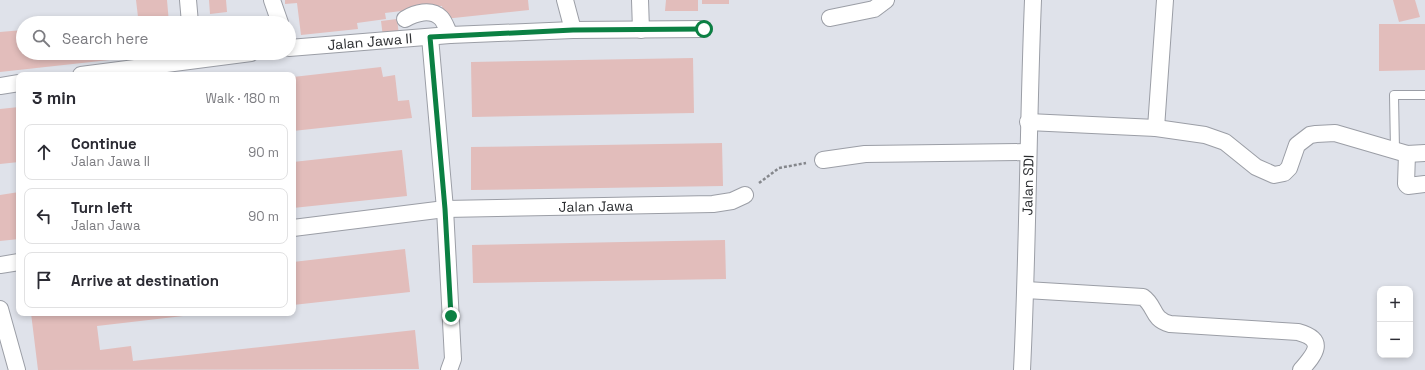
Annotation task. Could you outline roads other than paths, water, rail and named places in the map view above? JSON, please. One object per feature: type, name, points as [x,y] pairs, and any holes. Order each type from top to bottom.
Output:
[{"type":"street","points":[[188,0],[189,16]]},
{"type":"street","points":[[272,0],[278,16]]},
{"type":"street","points":[[565,0],[573,30]]},
{"type":"street","points":[[640,0],[641,30]]},
{"type":"street","points":[[830,18],[874,9],[886,0]]},
{"type":"street","name":"Jalan SDI","points":[[1022,370],[1026,290],[1028,122],[1032,0]]},
{"type":"street","points":[[1156,128],[1166,0]]},
{"type":"street","name":"Jalan Jawa II","points":[[405,19],[414,13],[431,13],[441,18],[450,35]]},
{"type":"street","name":"Jalan Jawa II","points":[[296,47],[450,35],[573,30],[704,29]]},
{"type":"street","points":[[430,37],[445,209],[453,359],[448,370]]},
{"type":"street","points":[[99,72],[170,60]]},
{"type":"street","points":[[0,86],[16,83]]},
{"type":"street","points":[[1028,122],[1156,128],[1218,138],[1256,167],[1274,175],[1284,173],[1289,168],[1297,145],[1310,135],[1316,134],[1325,133],[1346,135],[1401,152],[1425,153]]},
{"type":"street","points":[[823,160],[865,154],[1028,152]]},
{"type":"street","points":[[1401,152],[1406,184],[1408,186],[1425,184]]},
{"type":"street","name":"Jalan Jawa","points":[[296,228],[445,209],[713,204],[732,201],[745,195]]},
{"type":"street","points":[[0,265],[16,262]]},
{"type":"street","points":[[1026,290],[1143,297],[1147,300],[1159,320],[1170,324],[1298,332],[1307,334],[1316,342],[1316,347],[1314,356],[1301,370]]},
{"type":"street","points":[[0,309],[17,370]]},
{"type":"lane","points":[[1401,152],[1394,95],[1425,95]]}]
